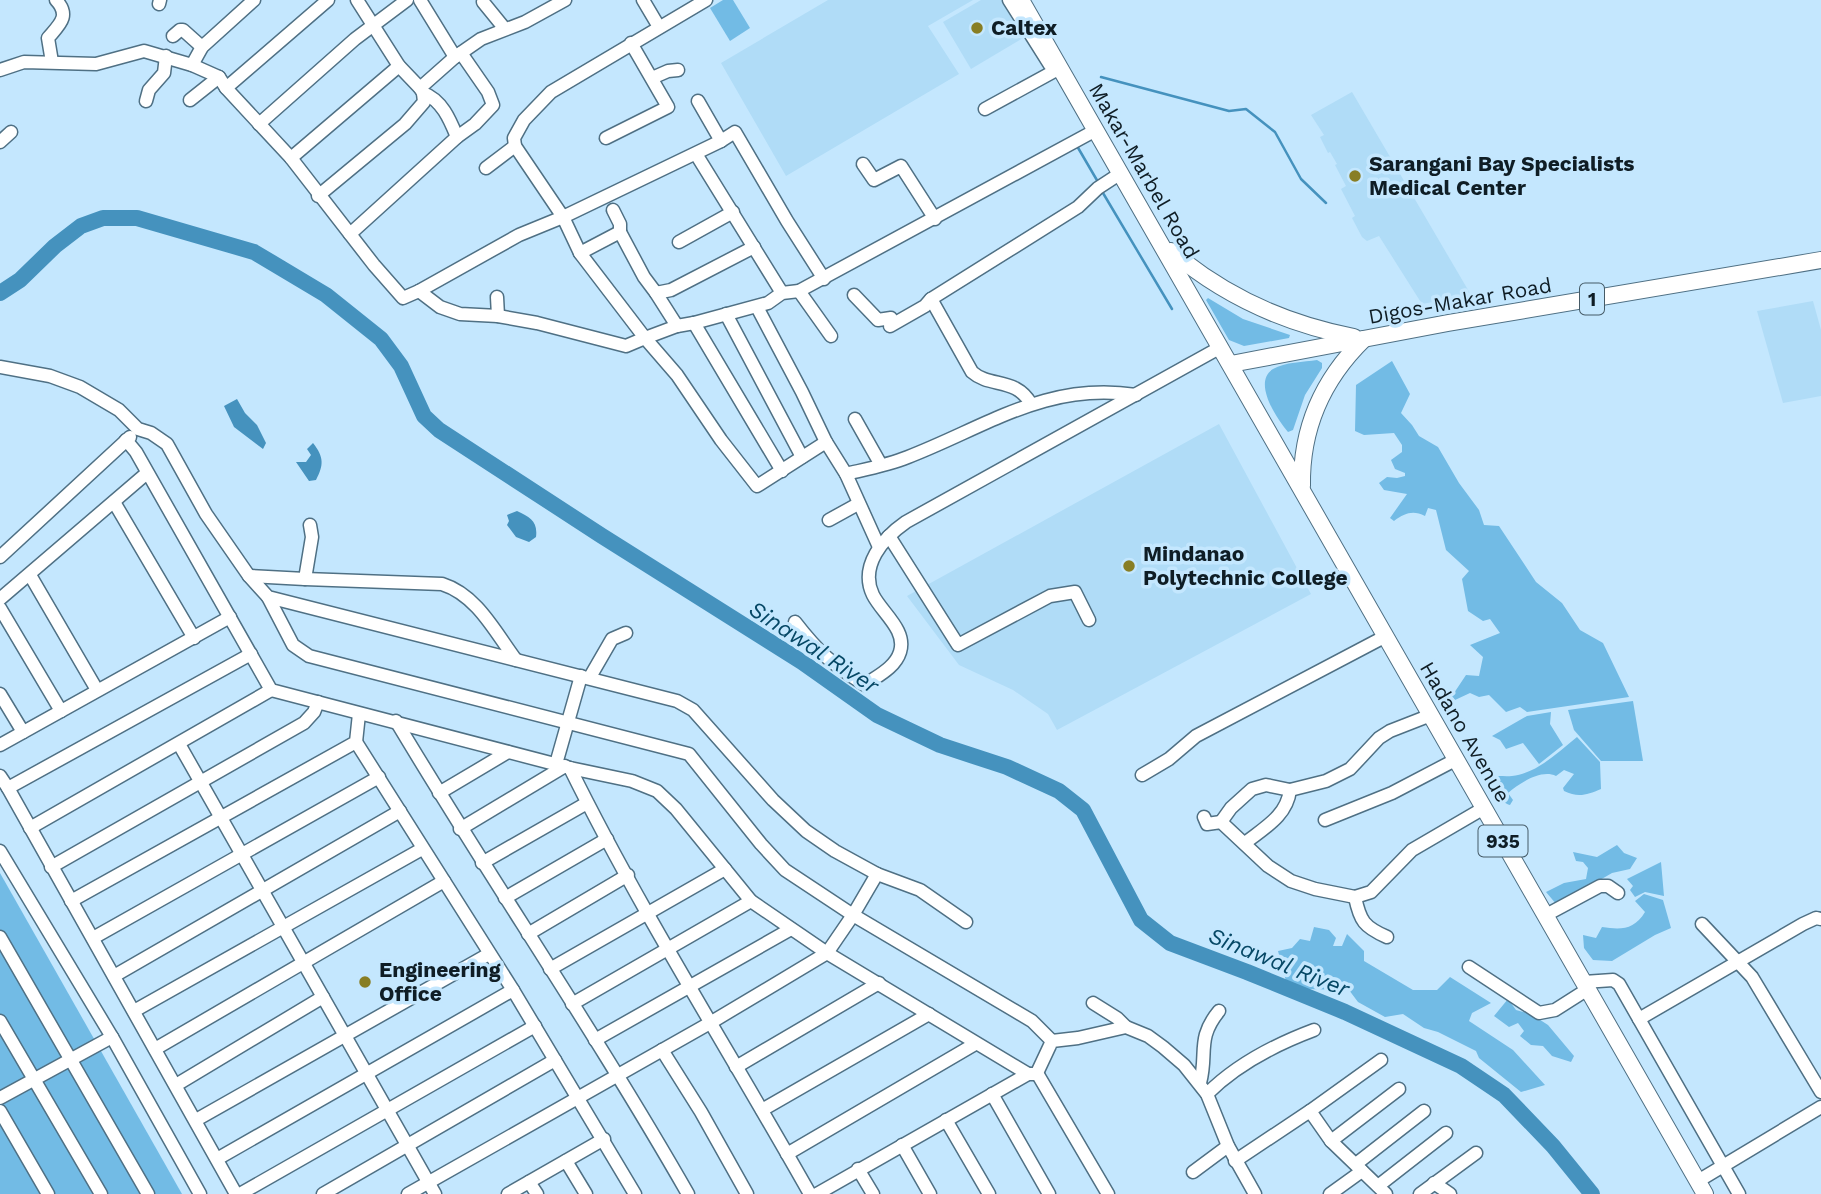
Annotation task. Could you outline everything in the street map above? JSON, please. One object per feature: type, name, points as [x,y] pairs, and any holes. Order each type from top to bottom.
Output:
[{"type":"main road","name":"Makar-Marbel Road","points":[[1021,0],[1057,70],[1096,130],[1231,364]]},
{"type":"main road","points":[[1162,244],[1207,279],[1256,306],[1308,326],[1363,339],[1335,370],[1315,407],[1304,447],[1302,488]]},
{"type":"main road","name":"Digos-Makar Road","points":[[1231,364],[1821,260]]},
{"type":"main road","name":"Hadano Avenue","points":[[1231,364],[1702,1187]]},
{"type":"street","points":[[52,62],[48,38],[60,26],[63,17],[56,0]]},
{"type":"street","points":[[192,65],[202,47],[254,0]]},
{"type":"street","points":[[190,100],[223,83],[328,0]]},
{"type":"street","points":[[357,0],[399,66],[447,114],[457,137]]},
{"type":"street","points":[[260,124],[372,26],[407,0]]},
{"type":"street","points":[[351,234],[493,105],[488,92],[458,55],[420,0]]},
{"type":"street","points":[[643,0],[659,27]]},
{"type":"street","points":[[706,0],[542,99],[521,125],[514,138],[516,146],[563,218],[580,253],[677,375],[755,486],[761,486],[826,442]]},
{"type":"street","points":[[985,108],[1057,70],[1009,0]]},
{"type":"street","points":[[422,90],[458,55],[481,39],[559,1]]},
{"type":"street","points":[[483,2],[505,29]]},
{"type":"street","points":[[173,36],[183,30],[202,47]]},
{"type":"street","points":[[606,138],[668,107],[631,43]]},
{"type":"street","points":[[0,70],[24,62],[96,64],[144,51],[192,65],[223,83],[291,158],[318,196],[403,298],[419,292],[519,235],[563,218],[696,154],[735,132],[824,279]]},
{"type":"street","points":[[146,101],[149,90],[164,73],[166,56]]},
{"type":"street","points":[[291,158],[399,66]]},
{"type":"street","points":[[652,78],[678,70]]},
{"type":"street","points":[[318,196],[415,113],[424,102],[422,90]]},
{"type":"street","points":[[698,101],[721,141]]},
{"type":"street","points":[[419,292],[428,300],[450,311],[498,316],[568,330],[626,346],[677,326],[757,307],[782,293],[799,291],[1096,130]]},
{"type":"street","points":[[0,142],[11,132]]},
{"type":"street","points":[[486,168],[516,146]]},
{"type":"street","points":[[696,154],[782,293]]},
{"type":"street","points":[[863,164],[874,180],[901,166],[935,219]]},
{"type":"street","points":[[854,295],[878,320],[891,318],[890,326],[1078,207],[1098,188],[1121,173]]},
{"type":"street","points":[[613,210],[620,225],[620,232],[677,326]]},
{"type":"street","points":[[678,242],[733,212]]},
{"type":"street","points":[[580,253],[620,232]]},
{"type":"street","points":[[656,293],[671,290],[754,247]]},
{"type":"street","points":[[799,291],[831,336]]},
{"type":"street","points":[[497,297],[498,316]]},
{"type":"street","points":[[931,299],[972,372],[980,379],[991,379],[1013,386],[1025,395],[1031,404]]},
{"type":"street","points":[[757,307],[826,442],[846,474],[879,547]]},
{"type":"street","points":[[726,314],[802,457]]},
{"type":"street","points":[[694,323],[782,471]]},
{"type":"street","points":[[795,622],[817,650],[865,685],[893,665],[901,651],[901,637],[872,594],[872,563],[879,547],[889,536],[906,522],[1221,348]]},
{"type":"street","points":[[0,367],[72,383],[119,410],[138,429],[151,433],[167,444],[206,514],[249,576],[268,597],[293,645],[309,656],[689,754],[775,861],[795,877],[853,915],[1032,1021],[1052,1041]]},
{"type":"street","points":[[846,474],[911,456],[1031,404],[1097,392],[1136,395]]},
{"type":"street","points":[[855,419],[881,465]]},
{"type":"street","points":[[0,556],[138,429]]},
{"type":"street","points":[[127,440],[271,690]]},
{"type":"street","points":[[0,599],[147,473]]},
{"type":"street","points":[[114,502],[194,638]]},
{"type":"street","points":[[829,520],[858,504]]},
{"type":"street","points":[[304,579],[312,537],[310,525]]},
{"type":"street","points":[[889,536],[958,645],[1056,593],[1075,592],[1089,620]]},
{"type":"street","points":[[30,575],[97,690]]},
{"type":"street","points":[[249,576],[442,584],[457,589],[470,599],[516,660]]},
{"type":"street","points":[[268,597],[677,701],[693,710],[773,800],[827,846],[877,874],[920,890],[966,922]]},
{"type":"street","points":[[0,608],[61,711]]},
{"type":"street","points":[[0,745],[230,617]]},
{"type":"street","points":[[626,633],[611,639],[586,677],[568,722],[564,766],[810,1194]]},
{"type":"street","points":[[1142,775],[1169,759],[1196,736],[1386,636]]},
{"type":"street","points":[[8,788],[251,654]]},
{"type":"street","points":[[30,828],[271,690],[508,752],[632,781],[656,791],[676,808],[751,901],[827,953],[975,1044],[1033,1074],[1108,1194]]},
{"type":"street","points":[[0,694],[23,732]]},
{"type":"street","points":[[51,867],[303,723],[314,712],[318,702]]},
{"type":"street","points":[[359,714],[356,742],[513,990],[635,1194]]},
{"type":"street","points":[[1204,817],[1207,824],[1221,822],[1231,807],[1252,789],[1266,785],[1290,790],[1337,777],[1350,769],[1379,738],[1431,715]]},
{"type":"street","points":[[396,721],[460,829],[618,1076],[688,1194]]},
{"type":"street","points":[[71,901],[356,742]]},
{"type":"street","points":[[179,744],[435,1194]]},
{"type":"street","points":[[439,793],[508,752]]},
{"type":"street","points":[[1325,820],[1391,793],[1457,759]]},
{"type":"street","points":[[460,829],[564,766]]},
{"type":"street","points":[[0,776],[238,1194],[535,1026]]},
{"type":"street","points":[[93,938],[379,777]]},
{"type":"street","points":[[1245,843],[1282,813],[1290,790]]},
{"type":"street","points":[[482,863],[587,803]]},
{"type":"street","points":[[1221,822],[1268,866],[1291,881],[1306,887],[1355,897],[1371,892],[1412,850],[1484,808]]},
{"type":"street","points":[[114,976],[400,811]]},
{"type":"street","points":[[505,898],[607,839]]},
{"type":"street","points":[[134,1011],[422,849]]},
{"type":"street","points":[[0,851],[112,1037],[200,1194]]},
{"type":"street","points":[[550,969],[725,869]]},
{"type":"street","points":[[408,1194],[618,1076],[827,953],[877,874]]},
{"type":"street","points":[[528,934],[628,875]]},
{"type":"street","points":[[155,1049],[444,881]]},
{"type":"street","points":[[1546,915],[1600,886],[1608,886],[1618,893]]},
{"type":"street","points":[[1355,897],[1358,914],[1364,924],[1387,937]]},
{"type":"street","points":[[572,1004],[751,901]]},
{"type":"street","points":[[1639,1019],[1820,916]]},
{"type":"street","points":[[1702,924],[1738,961],[1758,988],[1821,1092]]},
{"type":"street","points":[[595,1040],[791,929]]},
{"type":"street","points":[[0,937],[148,1194]]},
{"type":"street","points":[[196,1120],[489,954]]},
{"type":"street","points":[[1469,967],[1539,1013],[1555,1010],[1586,986],[1616,981],[1739,1194]]},
{"type":"street","points":[[736,1067],[879,984]]},
{"type":"street","points":[[218,1159],[513,990]]},
{"type":"street","points":[[176,1085],[323,997]]},
{"type":"street","points":[[1093,1003],[1126,1027],[1148,1036],[1184,1065],[1203,1088],[1227,1146],[1255,1194]]},
{"type":"street","points":[[1203,1088],[1204,1036],[1219,1011]]},
{"type":"street","points":[[762,1110],[929,1014]]},
{"type":"street","points":[[0,1021],[101,1194]]},
{"type":"street","points":[[1052,1041],[1126,1027]]},
{"type":"street","points":[[1203,1088],[1276,1045],[1314,1030]]},
{"type":"street","points":[[0,1098],[112,1037]]},
{"type":"street","points":[[817,1194],[992,1094],[1033,1074],[1052,1041]]},
{"type":"street","points":[[788,1154],[975,1044]]},
{"type":"street","points":[[662,1050],[747,1194]]},
{"type":"street","points":[[323,1194],[555,1060]]},
{"type":"street","points":[[1235,1161],[1381,1060]]},
{"type":"street","points":[[1331,1141],[1399,1089]]},
{"type":"street","points":[[992,1094],[1049,1194]]},
{"type":"street","points":[[1702,1187],[1724,1166],[1821,1107]]},
{"type":"street","points":[[0,1111],[48,1194]]},
{"type":"street","points":[[1310,1111],[1331,1141],[1382,1190],[1446,1133]]},
{"type":"street","points":[[1330,1194],[1424,1111]]},
{"type":"street","points":[[946,1120],[989,1194]]},
{"type":"street","points":[[508,1194],[604,1139]]},
{"type":"street","points":[[902,1145],[930,1194]]},
{"type":"street","points":[[1193,1172],[1227,1146]]},
{"type":"street","points":[[1420,1194],[1476,1153]]},
{"type":"street","points":[[566,1161],[586,1194]]},
{"type":"street","points":[[859,1169],[873,1194]]},
{"type":"street","points":[[529,1182],[537,1194]]},
{"type":"street","points":[[1434,1183],[1450,1194]]},
{"type":"shaded area","points":[[723,0],[733,0],[750,28],[730,41],[710,8]]},
{"type":"shaded area","points":[[828,0],[973,0],[928,26],[959,74],[786,176],[721,63]]},
{"type":"shaded area","points":[[981,0],[1001,0],[1023,38],[971,69],[943,22]]},
{"type":"shaded area","points":[[1352,92],[1471,295],[1422,304],[1379,236],[1367,241],[1362,237],[1341,189],[1346,186],[1335,165],[1337,164],[1330,152],[1328,153],[1320,137],[1324,135],[1311,115]]},
{"type":"shaded area","points":[[1208,298],[1243,319],[1290,335],[1289,338],[1244,346],[1229,340],[1206,300]]},
{"type":"shaded area","points":[[1813,301],[1821,330],[1821,396],[1783,403],[1757,311]]},
{"type":"shaded area","points":[[1317,360],[1322,363],[1322,368],[1305,395],[1293,430],[1288,432],[1268,400],[1265,382],[1267,375],[1283,365]]},
{"type":"shaded area","points":[[1392,361],[1410,394],[1401,413],[1419,436],[1438,447],[1479,510],[1484,525],[1499,526],[1536,582],[1562,603],[1580,630],[1603,643],[1629,697],[1527,712],[1520,707],[1506,712],[1489,695],[1479,697],[1470,693],[1455,700],[1452,696],[1466,675],[1479,676],[1483,657],[1470,645],[1500,633],[1490,619],[1483,621],[1468,611],[1462,579],[1469,571],[1446,550],[1436,510],[1428,508],[1425,516],[1413,513],[1405,514],[1394,521],[1390,518],[1407,494],[1384,490],[1379,483],[1387,477],[1405,476],[1405,473],[1395,469],[1391,460],[1402,452],[1402,445],[1394,433],[1364,435],[1355,431],[1356,385]]},
{"type":"shaded area","points":[[237,399],[245,413],[257,425],[266,443],[263,449],[234,427],[224,406]]},
{"type":"shaded area","name":"Mindanao Polytechnic College","points":[[1219,424],[1311,594],[1057,730],[1048,714],[1013,690],[959,665],[907,596]]},
{"type":"shaded area","points":[[313,443],[321,457],[321,465],[316,480],[309,481],[296,462],[306,462],[311,455],[307,449]]},
{"type":"shaded area","points":[[517,511],[534,523],[536,537],[529,542],[516,537],[507,525],[507,515]]},
{"type":"shaded area","points":[[1633,701],[1643,761],[1601,761],[1574,730],[1568,710]]},
{"type":"shaded area","points":[[1551,712],[1550,724],[1563,745],[1539,764],[1523,743],[1506,749],[1500,740],[1492,736],[1527,716]]},
{"type":"shaded area","points":[[1577,737],[1600,762],[1601,789],[1582,795],[1564,791],[1563,788],[1574,774],[1564,770],[1556,776],[1544,774],[1518,785],[1508,793],[1513,800],[1510,805],[1496,794],[1490,777],[1512,776],[1530,771]]},
{"type":"shaded area","points":[[1617,845],[1624,853],[1637,858],[1630,869],[1612,873],[1557,905],[1546,892],[1564,883],[1586,879],[1588,868],[1583,862],[1576,861],[1573,852],[1597,857]]},
{"type":"shaded area","points":[[1661,862],[1664,896],[1645,892],[1635,897],[1630,890],[1633,886],[1627,879]]},
{"type":"shaded area","points":[[0,873],[182,1194],[0,1194]]},
{"type":"shaded area","points":[[1644,894],[1663,900],[1671,928],[1612,961],[1593,960],[1584,948],[1583,935],[1596,938],[1602,927],[1621,928],[1632,925],[1645,912],[1635,901]]},
{"type":"shaded area","points":[[1314,927],[1329,930],[1336,938],[1333,946],[1342,946],[1347,934],[1364,951],[1364,961],[1413,990],[1437,990],[1450,977],[1491,1003],[1472,1013],[1469,1021],[1513,1050],[1545,1085],[1521,1092],[1479,1058],[1476,1051],[1424,1028],[1403,1014],[1385,1017],[1358,1002],[1349,990],[1305,989],[1286,981],[1278,951],[1292,948],[1300,939],[1310,941]]},
{"type":"shaded area","points":[[1508,999],[1516,1010],[1531,1014],[1548,1025],[1574,1056],[1571,1062],[1552,1056],[1543,1046],[1531,1045],[1520,1036],[1524,1031],[1518,1023],[1509,1027],[1494,1016]]},
{"type":"waterway","points":[[1101,77],[1229,111],[1246,109],[1275,132],[1301,179],[1326,203]]},
{"type":"waterway","points":[[1077,146],[1098,182]]},
{"type":"waterway","points":[[1103,193],[1172,309]]},
{"type":"waterway","name":"Sinawal River","points":[[0,293],[20,280],[55,246],[81,226],[103,218],[137,218],[254,252],[326,295],[381,339],[401,366],[424,416],[439,430],[802,662],[877,715],[940,745],[1007,767],[1059,791],[1083,810],[1141,920],[1170,943],[1345,1012],[1461,1066],[1504,1095],[1553,1146],[1592,1194]]},
{"type":"place","name":"Caltex","points":[[977,28]]},
{"type":"place","name":"Sarangani Bay Specialists Medical Center","points":[[1355,176]]},
{"type":"place","name":"Mindanao Polytechnic College","points":[[1129,566]]},
{"type":"place","name":"Engineering Office","points":[[365,982]]}]
